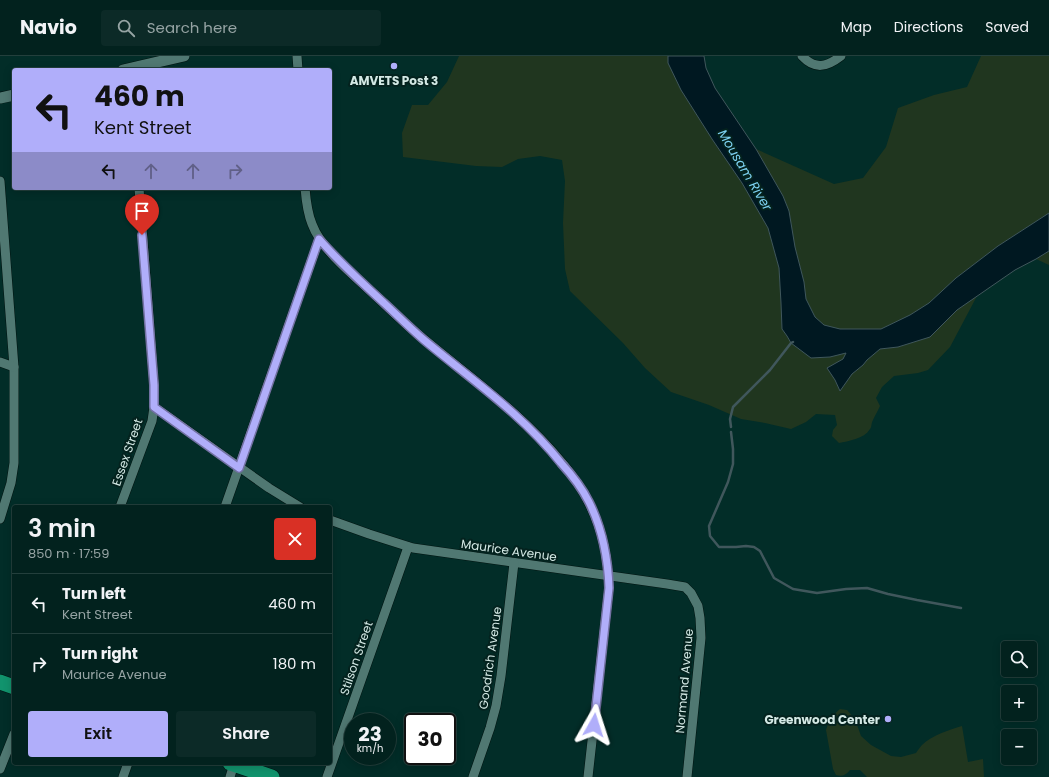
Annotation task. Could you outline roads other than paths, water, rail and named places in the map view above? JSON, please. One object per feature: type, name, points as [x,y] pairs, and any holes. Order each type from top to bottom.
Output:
[{"type":"highway","points":[[0,682],[12,686]]},
{"type":"highway","points":[[231,768],[252,767],[272,777]]},
{"type":"street","points":[[135,68],[184,56]]},
{"type":"street","points":[[297,56],[298,68]]},
{"type":"street","points":[[802,56],[810,63],[821,66],[841,56]]},
{"type":"street","points":[[0,98],[12,95]]},
{"type":"street","points":[[0,181],[14,368],[13,468],[9,492],[0,519]]},
{"type":"street","name":"Essex Street","points":[[121,505],[152,421],[154,407],[154,385],[138,190]]},
{"type":"street","points":[[305,190],[306,203],[312,224],[319,239],[343,265],[423,339],[497,398],[540,438],[557,457],[589,501],[595,514],[604,548],[609,588],[588,777]]},
{"type":"street","points":[[226,505],[319,239]]},
{"type":"street","points":[[0,362],[14,368]]},
{"type":"street","points":[[154,407],[239,468],[297,505]]},
{"type":"street","name":"Maurice Avenue","points":[[332,521],[408,547],[667,584],[688,589]]},
{"type":"street","name":"Stilson Street","points":[[332,763],[408,547]]},
{"type":"street","name":"Goodrich Avenue","points":[[473,777],[496,706],[501,676],[514,563]]},
{"type":"street","name":"Normand Avenue","points":[[687,777],[701,638],[699,611],[694,596],[688,589]]},
{"type":"street","points":[[0,769],[12,739]]},
{"type":"street","points":[[123,777],[127,765]]},
{"type":"street","name":"Stilson Street","points":[[327,777],[331,765]]},
{"type":"water","name":"Mousam River","points":[[668,56],[704,56],[706,68],[715,88],[756,149],[783,196],[789,211],[795,247],[804,282],[806,299],[815,317],[824,325],[840,329],[881,329],[910,315],[929,303],[956,278],[998,246],[1049,213],[1049,251],[1015,270],[957,310],[930,337],[898,347],[880,349],[852,374],[840,391],[827,368],[843,359],[846,353],[830,357],[811,358],[791,343],[782,329],[779,268],[768,228],[742,183],[681,90],[668,63]]},
{"type":"waterway","points":[[731,427],[730,419],[733,407],[770,370],[793,342]]},
{"type":"waterway","points":[[731,432],[733,464],[728,482],[709,526],[710,536],[719,547],[754,547],[760,551],[774,578],[793,589],[817,593],[867,588],[888,594],[961,608]]},
{"type":"place","name":"AMVETS Post 3","points":[[394,66]]},
{"type":"place","name":"Greenwood Center","points":[[888,719]]}]
